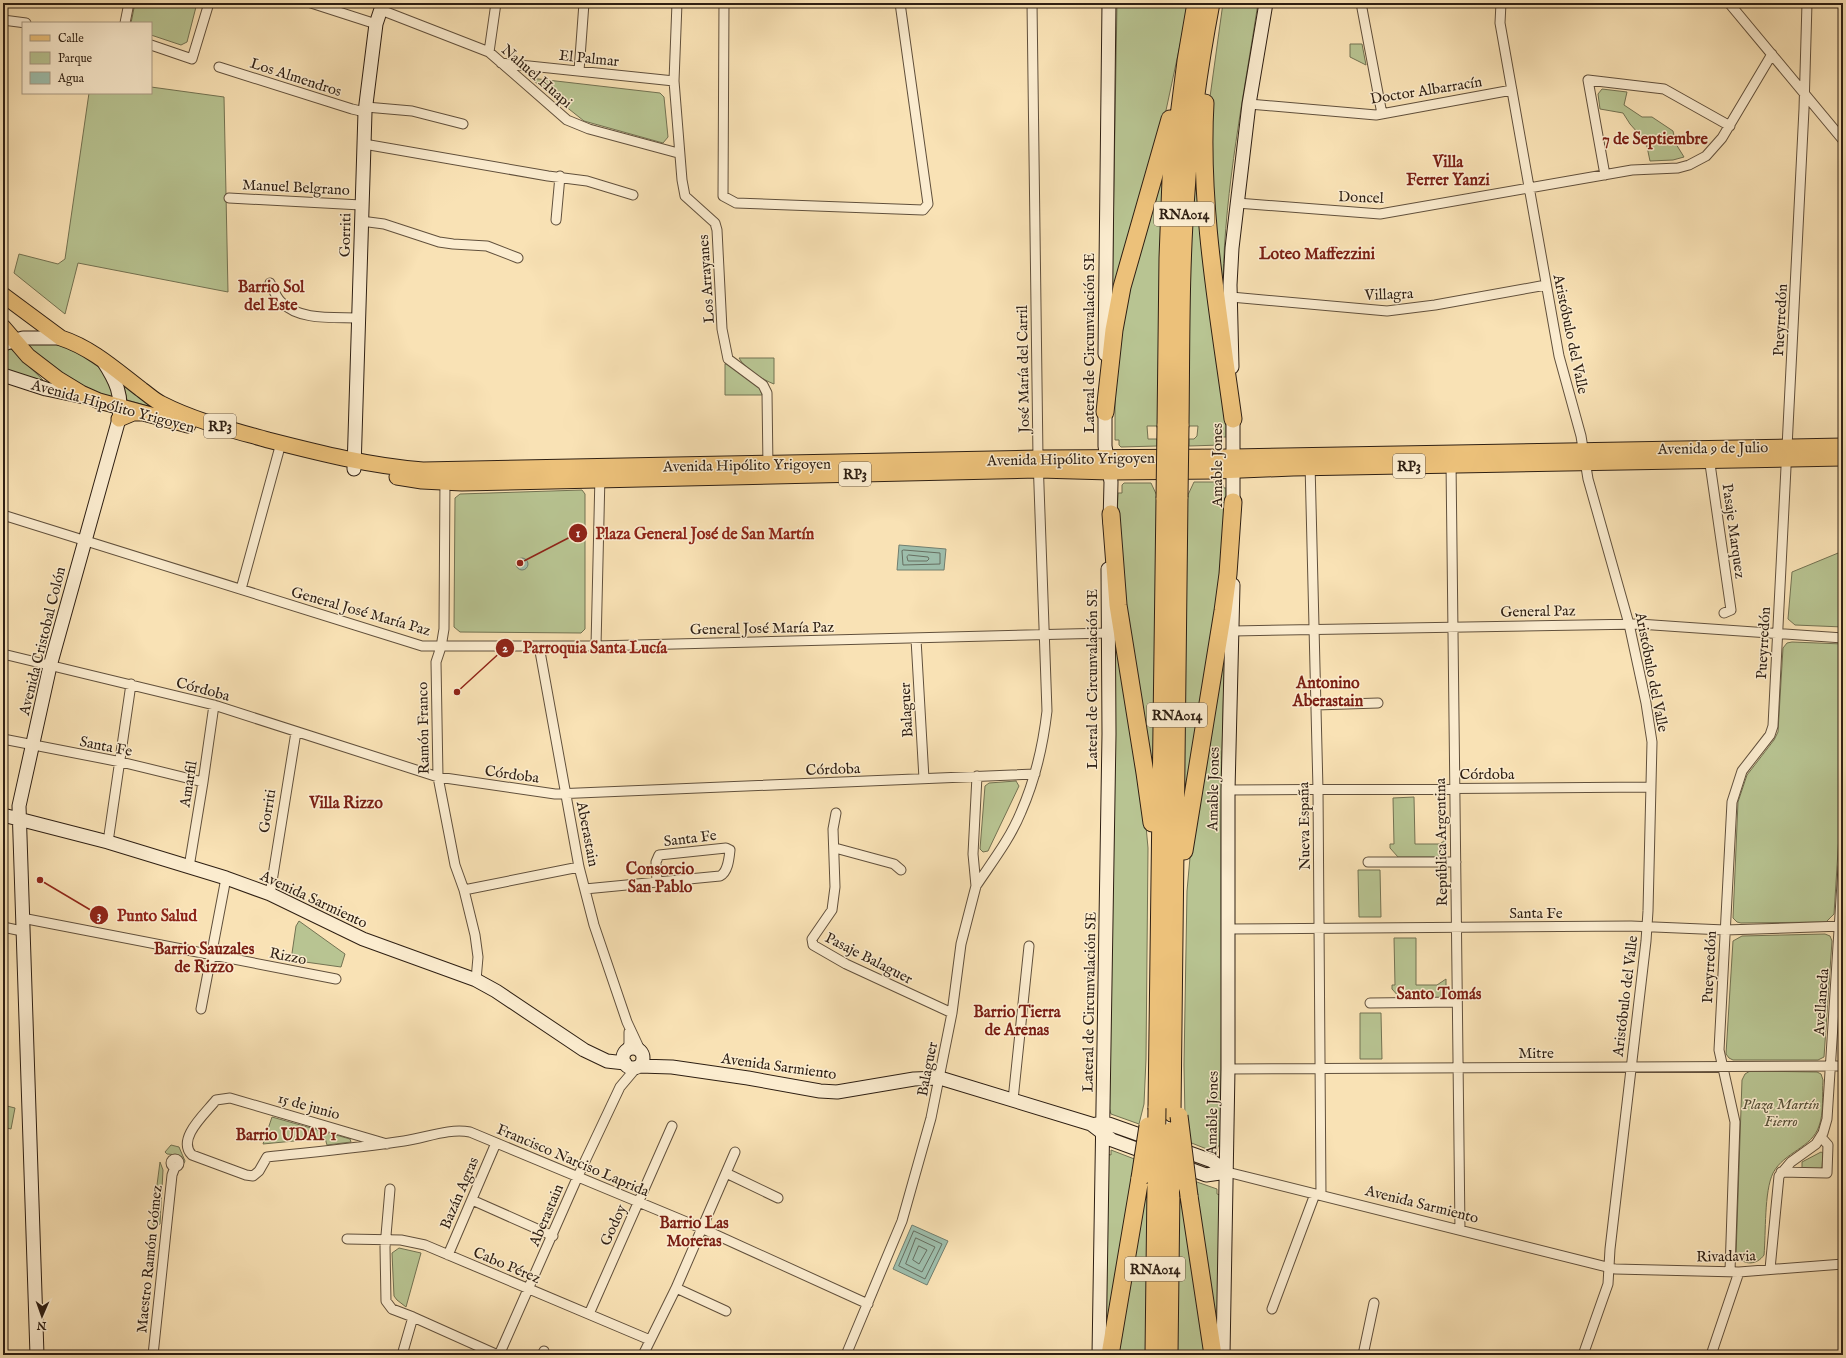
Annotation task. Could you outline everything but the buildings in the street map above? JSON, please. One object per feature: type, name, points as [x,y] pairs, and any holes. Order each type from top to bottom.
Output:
[{"type":"highway","points":[[1213,3],[1205,100],[1204,176],[1208,227],[1233,419]]},
{"type":"highway","name":"RNA014","points":[[1165,1111],[1158,1029],[1173,426],[1187,178],[1194,104],[1213,3]]},
{"type":"highway","points":[[1105,412],[1114,330],[1122,287],[1169,119],[1195,10]]},
{"type":"highway","name":"RNA014","points":[[1173,426],[1168,258],[1171,179],[1181,96],[1195,10]]},
{"type":"highway","name":"RNA014","points":[[1169,1355],[1164,1186],[1165,1111],[1174,932],[1172,498]]},
{"type":"highway","points":[[1174,932],[1189,811],[1223,611],[1228,574],[1233,502]]},
{"type":"highway","points":[[1111,514],[1116,591],[1148,792],[1160,913]]},
{"type":"highway","points":[[1110,1355],[1140,1178],[1165,1111]]},
{"type":"highway","points":[[1165,1111],[1189,1196],[1212,1355]]},
{"type":"highway","name":"RNA014","points":[[1154,1355],[1164,1186]]},
{"type":"main road","name":"RP3","points":[[3,296],[61,338]]},
{"type":"main road","points":[[3,327],[6,343],[28,356],[58,379],[111,407]]},
{"type":"main road","name":"Avenida Hipólito Yrigoyen","points":[[61,338],[70,341],[101,358],[160,403],[178,412],[280,447]]},
{"type":"main road","name":"Avenida Hipólito Yrigoyen","points":[[111,407],[133,413],[144,412],[280,447],[354,464],[408,479],[1038,464],[1108,465],[1218,471],[1233,464],[1584,457]]},
{"type":"main road","name":"Avenida 9 de Julio","points":[[1584,457],[1843,451]]},
{"type":"street","points":[[125,22],[129,3]]},
{"type":"street","points":[[152,45],[192,59],[209,3]]},
{"type":"street","points":[[312,3],[376,24]]},
{"type":"street","points":[[489,52],[496,3]]},
{"type":"street","points":[[579,71],[584,3]]},
{"type":"street","name":"Los Arrayanes","points":[[677,3],[674,81],[678,153],[685,196],[715,223],[717,230],[722,329],[728,359],[763,385],[767,393],[769,470]]},
{"type":"street","points":[[724,3],[723,196],[736,203],[923,210],[928,204],[900,3]]},
{"type":"street","name":"José María del Carril","points":[[976,886],[1000,851],[1021,813],[1035,774],[1043,742],[1047,711],[1038,464],[1032,3]]},
{"type":"street","name":"Lateral de Circunvalación SE","points":[[1099,1355],[1099,1128],[1109,734],[1108,633],[1109,545],[1111,514],[1111,482],[1105,446],[1108,3]]},
{"type":"street","name":"Amable Jones","points":[[1224,1355],[1229,929],[1228,790],[1233,630],[1231,260],[1249,104],[1266,3]]},
{"type":"street","points":[[1361,3],[1382,114]]},
{"type":"street","name":"Aristóbulo del Valle","points":[[1501,3],[1500,23],[1558,356],[1581,436],[1588,479],[1630,624],[1646,703],[1652,742],[1647,926],[1608,1284],[1583,1355]]},
{"type":"street","points":[[1729,3],[1843,140]]},
{"type":"street","name":"Pueyrredón","points":[[1730,1272],[1735,1122],[1719,1050],[1732,799],[1742,771],[1772,730],[1787,453],[1807,3]]},
{"type":"street","name":"Gorriti","points":[[354,464],[365,109],[376,24],[382,7]]},
{"type":"street","name":"Nahuel Huapi","points":[[382,7],[489,52],[567,120],[589,129],[678,153]]},
{"type":"street","points":[[3,20],[22,22]]},
{"type":"street","name":"Doncel","points":[[1237,202],[1380,214],[1632,170],[1674,168],[1689,165],[1699,160],[1714,148],[1730,126],[1772,54]]},
{"type":"street","name":"El Palmar","points":[[501,63],[674,81]]},
{"type":"street","name":"Los Almendros","points":[[219,68],[352,109],[412,111],[463,124]]},
{"type":"street","points":[[1605,175],[1588,80],[1664,89],[1730,126]]},
{"type":"street","name":"Doctor Albarracín","points":[[1249,104],[1376,115],[1512,90]]},
{"type":"street","points":[[364,144],[548,176],[560,176],[587,181],[633,195]]},
{"type":"street","points":[[556,220],[560,176]]},
{"type":"street","name":"Manuel Belgrano","points":[[229,198],[362,205]]},
{"type":"street","points":[[361,221],[384,224],[439,242],[487,246],[518,258]]},
{"type":"street","points":[[270,283],[280,301],[290,310],[312,316],[358,318]]},
{"type":"street","name":"Villagra","points":[[1231,297],[1387,311],[1435,305],[1546,285]]},
{"type":"street","name":"Avenida Hipólito Yrigoyen","points":[[6,343],[43,337],[61,338]]},
{"type":"street","name":"Avenida Cristobal Colón","points":[[37,1355],[19,806],[50,666],[85,540],[111,407],[120,398],[114,380],[101,358]]},
{"type":"street","name":"Avenida Hipólito Yrigoyen","points":[[3,375],[46,389],[111,407]]},
{"type":"street","points":[[241,589],[280,447]]},
{"type":"street","name":"Pasaje Marquez","points":[[1709,454],[1731,610],[1724,613]]},
{"type":"street","name":"República Argentina","points":[[1451,459],[1460,1230]]},
{"type":"street","name":"Nueva España","points":[[1310,462],[1318,790],[1320,1069],[1318,1194]]},
{"type":"street","points":[[596,646],[600,474]]},
{"type":"street","name":"Ramón Franco","points":[[445,477],[444,629],[441,647],[436,662],[438,777],[455,865],[464,890],[475,935],[478,957],[476,980]]},
{"type":"street","name":"General José María Paz","points":[[3,515],[422,646],[596,646],[916,639],[1044,633],[1108,633]]},
{"type":"street","name":"General Paz","points":[[1233,630],[1630,624],[1843,638]]},
{"type":"street","name":"Balaguer","points":[[916,639],[924,779]]},
{"type":"street","name":"Aberastain","points":[[498,1355],[632,1059],[627,1022],[594,925],[579,867],[539,646]]},
{"type":"street","name":"Córdoba","points":[[3,654],[214,705],[438,777],[566,794],[1035,774]]},
{"type":"street","points":[[108,842],[121,762],[131,684]]},
{"type":"street","points":[[1316,704],[1378,703]]},
{"type":"street","name":"Amarfil","points":[[189,867],[214,705]]},
{"type":"street","name":"Gorriti","points":[[270,894],[296,732]]},
{"type":"street","name":"Santa Fe","points":[[3,739],[121,762],[203,782]]},
{"type":"street","name":"Balaguer","points":[[846,1355],[902,1221],[932,1118],[952,1012],[961,944],[976,886],[973,854],[977,776]]},
{"type":"street","name":"Córdoba","points":[[1228,790],[1651,787]]},
{"type":"street","name":"Pasaje Balaguer","points":[[836,813],[833,829],[835,887],[832,910],[812,939],[813,945],[846,964],[952,1012]]},
{"type":"street","name":"Avenida Sarmiento","points":[[3,815],[108,842],[226,878],[270,894],[363,939],[476,980],[496,991],[575,1045],[607,1061],[632,1059],[672,1067],[831,1092],[914,1080],[940,1078],[1099,1128],[1109,1124],[1212,1161],[1227,1172],[1609,1268]]},
{"type":"street","name":"Santa Fe","points":[[585,889],[720,876],[724,874],[726,869],[730,850],[726,848],[659,855],[656,862],[657,882]]},
{"type":"street","points":[[834,848],[894,864],[901,870]]},
{"type":"street","points":[[1368,862],[1456,862]]},
{"type":"street","points":[[464,890],[579,867]]},
{"type":"street","name":"Avellaneda","points":[[1781,1172],[1796,1158],[1813,1148],[1821,1137],[1827,1119],[1841,927],[1843,867]]},
{"type":"street","points":[[201,1009],[210,954],[226,878]]},
{"type":"street","name":"Rizzo","points":[[22,918],[336,980]]},
{"type":"street","name":"Santa Fe","points":[[1229,929],[1647,926],[1725,930],[1841,927]]},
{"type":"street","points":[[3,927],[22,931]]},
{"type":"street","points":[[1013,1100],[1029,946]]},
{"type":"street","points":[[1370,1003],[1457,1002]]},
{"type":"street","name":"Aberastain","points":[[627,1022],[632,1059]]},
{"type":"street","name":"Mitre","points":[[1228,1069],[1843,1066]]},
{"type":"street","name":"15 de junio","points":[[259,1170],[252,1176],[246,1175],[192,1155],[188,1150],[187,1136],[216,1100],[230,1098],[387,1144]]},
{"type":"street","name":"Godoy","points":[[589,1314],[672,1126]]},
{"type":"street","name":"Francisco Narciso Laprida","points":[[259,1170],[267,1157],[387,1144],[420,1139],[457,1130],[470,1132],[701,1228],[868,1304]]},
{"type":"street","points":[[1770,1269],[1778,1178],[1781,1172],[1827,1173],[1828,1145],[1821,1137]]},
{"type":"street","name":"Bazán Agras","points":[[448,1255],[496,1143]]},
{"type":"street","points":[[643,1355],[676,1288],[735,1152]]},
{"type":"street","name":"Maestro Ramón Gómez","points":[[153,1355],[172,1175],[175,1167]]},
{"type":"street","points":[[726,1173],[778,1198]]},
{"type":"street","points":[[390,1189],[385,1239],[386,1300],[392,1309],[498,1355]]},
{"type":"street","points":[[1272,1308],[1318,1194]]},
{"type":"street","points":[[472,1200],[552,1236]]},
{"type":"street","name":"Cabo Pérez","points":[[347,1239],[401,1240],[425,1245],[650,1340]]},
{"type":"street","name":"Rivadavia","points":[[1609,1268],[1740,1272],[1843,1264]]},
{"type":"street","points":[[1711,1355],[1740,1272]]},
{"type":"street","points":[[676,1288],[726,1311]]},
{"type":"street","points":[[1362,1355],[1374,1303]]},
{"type":"street","points":[[402,1355],[413,1317]]},
{"type":"green space","points":[[135,3],[197,3],[187,42],[181,45],[152,35],[152,22],[131,22]]},
{"type":"green space","points":[[1117,3],[1189,3],[1165,115],[1112,299]]},
{"type":"green space","points":[[1223,3],[1258,3],[1231,176],[1227,211],[1223,281],[1220,280],[1212,218],[1210,97]]},
{"type":"green space","points":[[1350,44],[1362,44],[1366,65],[1350,57]]},
{"type":"green space","points":[[530,78],[660,93],[664,97],[668,137],[663,143],[584,121]]},
{"type":"green space","points":[[152,87],[224,97],[228,292],[78,263],[65,314],[14,273],[19,254],[58,264],[65,259],[89,94],[152,94]]},
{"type":"green space","points":[[1602,89],[1627,92],[1624,105],[1642,117],[1652,117],[1673,131],[1676,144],[1684,157],[1673,160],[1650,161],[1646,142],[1630,124],[1623,113],[1600,109],[1598,94]]},
{"type":"green space","points":[[1197,147],[1226,415],[1226,437],[1222,437],[1221,445],[1189,446],[1189,439],[1194,439],[1197,436],[1198,426],[1188,426],[1190,235]]},
{"type":"green space","points":[[1164,155],[1159,426],[1147,426],[1148,439],[1157,439],[1157,446],[1121,447],[1119,445],[1119,440],[1115,440],[1115,348]]},
{"type":"green space","points":[[26,343],[55,343],[68,347],[98,365],[108,377],[115,398],[105,397],[49,368]]},
{"type":"green space","points":[[11,349],[43,380],[15,374],[4,367],[4,353]]},
{"type":"green space","points":[[739,358],[774,358],[774,384],[755,374],[745,366]]},
{"type":"green space","points":[[731,363],[759,386],[762,395],[725,395],[725,364]]},
{"type":"green space","points":[[124,386],[128,388],[155,408],[127,400]]},
{"type":"green space","points":[[1194,482],[1222,482],[1224,488],[1226,488],[1226,554],[1183,811],[1187,497]]},
{"type":"green space","points":[[1124,483],[1151,483],[1158,498],[1154,807],[1116,548],[1118,493],[1122,493],[1122,485]]},
{"type":"green space","points":[[582,490],[585,494],[585,629],[581,633],[460,632],[454,627],[455,498],[460,494]]},
{"type":"green space","points":[[1843,551],[1843,627],[1795,625],[1788,619],[1792,572]]},
{"type":"green space","points":[[1113,610],[1145,815],[1148,848],[1146,1059],[1144,1104],[1139,1124],[1111,1114],[1109,1107],[1115,669]]},
{"type":"green space","points":[[1226,637],[1223,701],[1221,828],[1220,1146],[1218,1146],[1217,1153],[1189,1142],[1185,1118],[1184,1065],[1187,891],[1192,835]]},
{"type":"green space","points":[[1787,643],[1843,644],[1843,772],[1834,914],[1826,922],[1741,923],[1737,922],[1733,918],[1738,802],[1747,775],[1774,740],[1778,732],[1783,648]]},
{"type":"green space","points":[[1016,781],[1019,786],[988,851],[983,852],[980,849],[985,786],[989,783]]},
{"type":"green space","points":[[1414,797],[1415,844],[1440,844],[1445,840],[1445,853],[1438,857],[1398,857],[1390,848],[1390,844],[1394,844],[1393,798]]},
{"type":"green space","points":[[1358,870],[1380,870],[1381,917],[1359,917]]},
{"type":"green space","points":[[299,921],[345,954],[341,967],[291,960],[296,926]]},
{"type":"green space","points":[[1825,934],[1830,936],[1832,941],[1824,1057],[1818,1060],[1733,1060],[1729,1058],[1726,1054],[1733,941],[1742,936]]},
{"type":"green space","points":[[1394,938],[1416,938],[1416,985],[1437,985],[1446,979],[1446,994],[1440,998],[1400,998],[1392,989],[1392,985],[1395,985]]},
{"type":"green space","points":[[1360,1013],[1381,1013],[1382,1059],[1360,1059]]},
{"type":"green space","name":"Plaza Martín Fierro","points":[[1750,1071],[1817,1072],[1821,1074],[1823,1080],[1821,1121],[1810,1140],[1784,1160],[1773,1173],[1768,1191],[1764,1255],[1758,1261],[1750,1263],[1739,1259],[1736,1255],[1742,1080],[1745,1074]]},
{"type":"green space","points":[[3,1105],[15,1108],[11,1129],[3,1127]]},
{"type":"green space","points":[[272,1117],[350,1139],[351,1142],[327,1145],[325,1138],[263,1144]]},
{"type":"green space","points":[[171,1145],[179,1147],[185,1161],[184,1163],[178,1155],[167,1154],[165,1152]]},
{"type":"green space","points":[[1178,1146],[1210,1355],[1176,1355]]},
{"type":"green space","points":[[1111,1150],[1137,1160],[1105,1355],[1107,1154],[1111,1155]]},
{"type":"green space","points":[[1821,1152],[1823,1153],[1822,1167],[1820,1169],[1802,1168],[1802,1162]]},
{"type":"green space","points":[[160,1162],[163,1170],[160,1224],[158,1226],[154,1226],[152,1223]]},
{"type":"green space","points":[[1194,1181],[1217,1189],[1217,1194],[1220,1195],[1220,1355]]},
{"type":"green space","points":[[1144,1185],[1148,1188],[1146,1355],[1112,1355]]},
{"type":"green space","points":[[399,1248],[421,1253],[406,1307],[394,1296],[392,1253]]},
{"type":"water","points":[[899,545],[946,549],[944,570],[897,570]]},
{"type":"water","points":[[520,558],[524,558],[528,564],[524,570],[520,570],[516,566],[516,562]]},
{"type":"water","points":[[912,1225],[948,1241],[927,1285],[893,1269]]},
{"type":"place","name":"Plaza General José de San Martín","points":[[520,563]]},
{"type":"place","name":"Parroquia Santa Lucía","points":[[457,692]]},
{"type":"place","name":"Punto Salud","points":[[40,880]]},
{"type":"district","name":"7 de Septiembre","points":[[1655,138]]},
{"type":"district","name":"Villa Ferrer Yanzi","points":[[1448,170]]},
{"type":"district","name":"Loteo Maffezzini","points":[[1317,253]]},
{"type":"district","name":"Barrio Sol del Este","points":[[271,295]]},
{"type":"district","name":"Antonino Aberastain","points":[[1328,691]]},
{"type":"district","name":"Villa Rizzo","points":[[346,802]]},
{"type":"district","name":"Consorcio San Pablo","points":[[660,877]]},
{"type":"district","name":"Barrio Sauzales de Rizzo","points":[[204,957]]},
{"type":"district","name":"Santo Tomás","points":[[1439,993]]},
{"type":"district","name":"Barrio Tierra de Arenas","points":[[1017,1020]]},
{"type":"district","name":"Barrio UDAP 1","points":[[286,1134]]},
{"type":"district","name":"Barrio Las Moreras","points":[[694,1231]]}]
